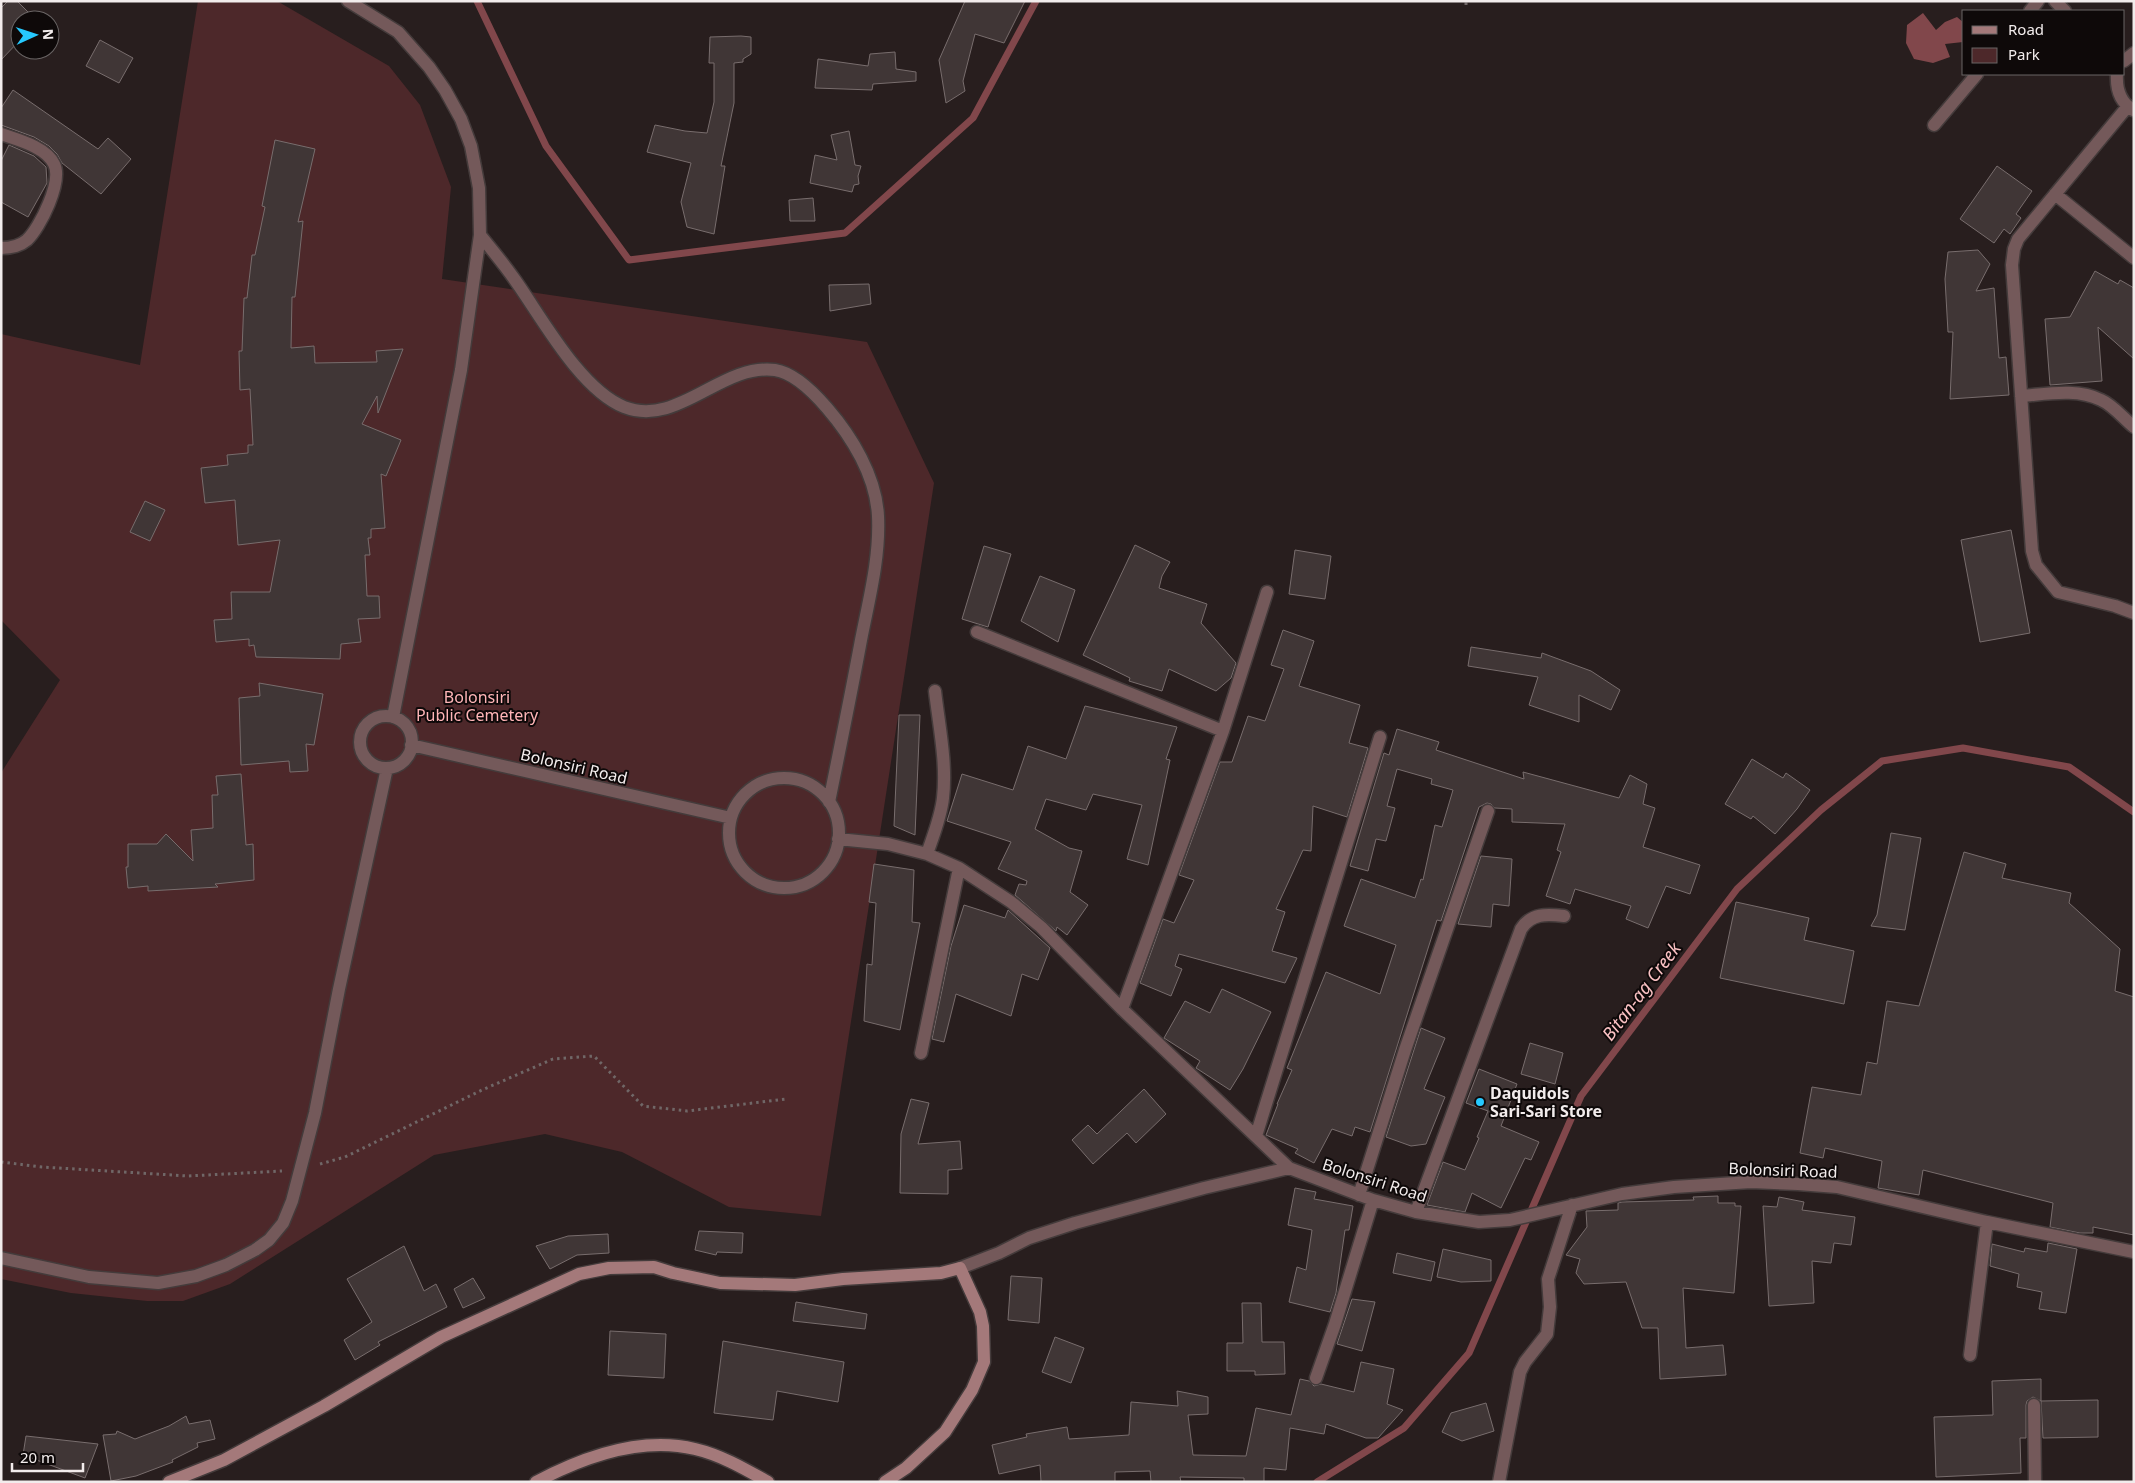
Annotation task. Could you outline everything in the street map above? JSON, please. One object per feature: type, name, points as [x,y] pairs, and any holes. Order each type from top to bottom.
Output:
[{"type":"main road","points":[[169,1482],[224,1460],[324,1406],[441,1337],[579,1274],[610,1268],[654,1267],[720,1283],[795,1285],[844,1279],[941,1273],[960,1268],[980,1312],[984,1333],[984,1362],[972,1390],[945,1432],[906,1468],[885,1482]]},
{"type":"main road","points":[[536,1482],[595,1455],[638,1447],[671,1445],[695,1449],[732,1462],[768,1482]]},
{"type":"street","points":[[348,1],[398,32],[429,67],[445,90],[461,120],[470,146],[479,188],[480,235],[461,370],[393,717]]},
{"type":"street","points":[[2054,1],[2064,10]]},
{"type":"street","points":[[1934,125],[1976,75]]},
{"type":"street","points":[[2117,75],[2117,87],[2120,97],[2131,108],[2054,194],[2018,239],[2014,249],[2012,265],[2032,551],[2036,566],[2058,592],[2115,606],[2134,613]]},
{"type":"street","points":[[1,134],[48,156],[57,172],[57,182],[53,196],[32,235],[19,245],[1,248]]},
{"type":"street","points":[[2054,194],[2134,258]]},
{"type":"street","points":[[480,235],[514,278],[563,351],[596,389],[624,407],[650,411],[679,405],[719,382],[751,370],[778,370],[808,386],[842,425],[868,472],[878,514],[877,563],[829,802]]},
{"type":"street","points":[[2021,396],[2062,393],[2082,394],[2103,400],[2134,427]]},
{"type":"street","points":[[1122,1009],[1223,731],[1267,592]]},
{"type":"street","points":[[977,632],[1223,731]]},
{"type":"street","points":[[927,854],[943,799],[944,772],[935,691]]},
{"type":"street","points":[[393,717],[407,728],[411,736],[411,745],[409,754],[403,761],[396,766],[387,768],[370,764],[361,749],[360,739],[368,724],[375,719],[393,717]]},
{"type":"street","points":[[1256,1136],[1380,737]]},
{"type":"street","name":"Bolonsiri Road","points":[[411,745],[730,818]]},
{"type":"street","points":[[1,1258],[89,1277],[158,1283],[196,1276],[226,1265],[269,1240],[283,1223],[292,1201],[315,1113],[341,980],[387,768]]},
{"type":"street","points":[[774,778],[790,778],[805,782],[819,790],[829,802],[836,816],[839,830],[838,839],[830,861],[820,873],[807,882],[793,887],[777,887],[762,883],[749,875],[738,864],[731,849],[729,834],[730,818],[737,804],[747,792],[760,783],[774,778]]},
{"type":"street","points":[[1359,1195],[1405,1050],[1488,811]]},
{"type":"street","name":"Bolonsiri Road","points":[[838,839],[888,844],[927,854],[959,868],[1011,902],[1041,927],[1122,1009],[1289,1168],[1373,1200],[1416,1212],[1479,1222],[1510,1220],[1622,1194],[1674,1187],[1751,1182],[1798,1184],[1838,1187],[1987,1222],[2134,1252]]},
{"type":"street","points":[[921,1053],[959,868]]},
{"type":"street","points":[[1416,1212],[1521,929],[1524,924],[1538,915],[1564,916]]},
{"type":"street","points":[[960,1268],[999,1253],[1029,1238],[1075,1223],[1204,1188],[1289,1168]]},
{"type":"street","points":[[1316,1378],[1335,1324],[1373,1200]]},
{"type":"street","points":[[1499,1482],[1520,1372],[1525,1362],[1546,1334],[1550,1307],[1548,1279],[1572,1205]]},
{"type":"street","points":[[1970,1355],[1987,1222]]},
{"type":"street","points":[[2034,1405],[2035,1482]]},
{"type":"path","points":[[1,1162],[42,1167],[188,1176],[300,1170],[346,1157],[482,1090],[553,1059],[594,1056],[643,1106],[686,1111],[786,1099]]},
{"type":"green space","name":"Bolonsiri Public Cemetery","points":[[198,1],[277,1],[389,66],[420,105],[451,187],[442,279],[867,342],[934,483],[821,1216],[729,1207],[622,1152],[545,1134],[434,1155],[230,1284],[183,1301],[147,1301],[71,1293],[1,1279],[1,773],[60,680],[1,620],[1,334],[140,365]]},
{"type":"shaded area","points":[[1923,13],[1936,30],[1945,22],[1957,17],[1962,21],[1962,42],[1945,44],[1950,57],[1933,63],[1914,59],[1906,43],[1907,25]]},
{"type":"building","points":[[8,1],[17,1],[26,10],[10,10],[10,51],[1,60],[1,8]]},
{"type":"building","points":[[965,1],[1025,1],[1004,43],[975,34],[963,81],[965,91],[946,103],[939,60]]},
{"type":"building","points":[[710,37],[751,37],[751,54],[743,59],[743,62],[734,63],[734,103],[721,166],[725,166],[714,234],[687,227],[681,202],[691,163],[647,152],[655,125],[707,133],[714,102],[714,63],[709,63]]},
{"type":"building","points":[[100,40],[133,58],[119,83],[86,66]]},
{"type":"building","points":[[895,52],[896,69],[916,72],[916,81],[873,84],[872,90],[815,88],[818,59],[868,66],[870,54]]},
{"type":"building","points":[[13,90],[98,149],[108,138],[131,159],[101,194],[62,163],[49,146],[34,137],[1,125],[1,108]]},
{"type":"building","points":[[849,131],[855,165],[861,166],[858,176],[859,184],[854,185],[852,192],[810,183],[815,155],[837,160],[831,135]]},
{"type":"building","points":[[275,140],[315,149],[298,222],[303,221],[295,297],[292,297],[291,348],[314,346],[315,363],[377,362],[376,351],[403,349],[378,413],[377,396],[362,424],[401,440],[386,476],[381,474],[385,528],[371,529],[371,538],[368,538],[370,555],[365,555],[367,596],[379,596],[380,618],[358,619],[361,642],[341,644],[340,659],[256,657],[254,645],[249,646],[249,639],[216,642],[214,620],[232,619],[231,592],[270,592],[280,540],[238,545],[235,500],[205,503],[201,468],[228,465],[227,455],[248,453],[248,445],[253,445],[250,389],[240,390],[239,351],[242,351],[244,298],[247,298],[252,255],[255,255],[265,207],[262,206]]},
{"type":"building","points":[[9,145],[34,156],[46,167],[47,183],[28,217],[1,202],[1,161]]},
{"type":"building","points":[[1997,166],[2032,191],[2016,214],[2021,218],[2010,234],[2004,229],[1994,243],[1960,219]]},
{"type":"building","points":[[813,198],[815,221],[790,221],[789,200]]},
{"type":"building","points":[[1978,250],[1990,264],[1976,291],[1994,288],[1999,358],[2006,357],[2009,395],[1950,399],[1953,332],[1948,332],[1945,279],[1948,252]]},
{"type":"building","points":[[2095,271],[2118,284],[2120,280],[2134,288],[2134,359],[2098,327],[2102,381],[2050,385],[2045,319],[2070,317]]},
{"type":"building","points":[[869,284],[871,304],[830,311],[829,285]]},
{"type":"building","points":[[145,501],[165,510],[150,541],[130,532]]},
{"type":"building","points":[[2011,530],[2030,633],[1980,642],[1961,540]]},
{"type":"building","points":[[1135,545],[1170,562],[1162,576],[1159,588],[1207,604],[1201,623],[1236,663],[1231,678],[1216,691],[1169,669],[1162,691],[1129,681],[1130,678],[1083,655]]},
{"type":"building","points":[[984,546],[1011,554],[988,627],[962,619]]},
{"type":"building","points":[[1295,550],[1331,556],[1325,599],[1289,594]]},
{"type":"building","points":[[1040,576],[1075,590],[1058,642],[1021,621]]},
{"type":"building","points":[[1283,630],[1314,641],[1299,686],[1360,705],[1349,743],[1368,748],[1347,817],[1313,806],[1311,851],[1303,850],[1276,909],[1285,912],[1272,951],[1297,958],[1285,983],[1179,954],[1175,966],[1182,969],[1171,996],[1140,983],[1163,919],[1174,923],[1194,880],[1179,875],[1220,762],[1232,762],[1248,716],[1265,721],[1284,669],[1271,665]]},
{"type":"building","points":[[1471,647],[1541,658],[1542,653],[1591,671],[1620,690],[1611,710],[1579,695],[1579,722],[1529,705],[1538,677],[1468,666]]},
{"type":"building","points":[[259,683],[323,694],[314,745],[306,744],[308,771],[290,772],[289,761],[241,765],[239,698],[260,696]]},
{"type":"building","points":[[1085,706],[1177,727],[1166,759],[1170,760],[1148,865],[1127,859],[1142,805],[1093,794],[1086,810],[1046,799],[1035,829],[1069,848],[1082,851],[1070,892],[1088,905],[1067,935],[1057,927],[1056,931],[1015,895],[1019,884],[1026,885],[1027,881],[998,869],[1011,842],[947,821],[962,774],[1013,790],[1028,746],[1066,759]]},
{"type":"building","points":[[899,715],[920,715],[915,835],[894,826]]},
{"type":"building","points":[[1397,729],[1439,742],[1436,750],[1524,779],[1523,772],[1619,798],[1630,775],[1647,784],[1643,804],[1655,808],[1643,847],[1700,865],[1690,894],[1666,886],[1648,928],[1626,919],[1631,906],[1575,889],[1570,904],[1546,896],[1561,852],[1557,850],[1565,824],[1512,822],[1512,809],[1495,808],[1487,803],[1479,807],[1441,921],[1437,920],[1370,1132],[1355,1127],[1352,1136],[1332,1129],[1314,1163],[1295,1153],[1298,1149],[1266,1135],[1292,1070],[1287,1068],[1326,972],[1380,994],[1396,945],[1344,926],[1361,879],[1415,898],[1421,879],[1423,880],[1435,825],[1442,827],[1453,790],[1431,784],[1432,779],[1397,769],[1387,806],[1395,808],[1386,841],[1376,839],[1368,871],[1350,866],[1384,753],[1389,755]]},
{"type":"building","points":[[1752,759],[1783,778],[1786,773],[1810,790],[1797,809],[1775,834],[1753,816],[1751,819],[1725,804]]},
{"type":"building","points":[[241,774],[246,845],[253,844],[254,880],[215,884],[218,887],[148,891],[148,886],[128,888],[126,867],[128,867],[128,844],[157,844],[166,834],[193,861],[191,830],[213,828],[212,795],[218,795],[216,776]]},
{"type":"building","points":[[1891,833],[1921,838],[1905,930],[1871,926],[1877,915]]},
{"type":"building","points":[[1964,852],[2006,864],[2002,878],[2071,893],[2069,903],[2120,949],[2115,991],[2134,997],[2134,1235],[2093,1227],[2093,1233],[2080,1233],[2050,1227],[2053,1203],[1923,1170],[1919,1195],[1878,1188],[1882,1161],[1825,1148],[1823,1158],[1800,1153],[1812,1087],[1861,1095],[1867,1062],[1877,1064],[1887,1001],[1919,1006]]},
{"type":"building","points":[[1481,856],[1512,859],[1509,906],[1493,904],[1491,927],[1458,924]]},
{"type":"building","points":[[874,864],[914,870],[912,922],[920,923],[900,1030],[864,1021],[867,964],[872,965],[876,903],[869,902]]},
{"type":"building","points":[[1736,902],[1809,918],[1804,940],[1854,951],[1844,1004],[1720,978]]},
{"type":"building","points":[[964,905],[1005,918],[1008,910],[1050,948],[1038,980],[1022,974],[1011,1016],[956,994],[944,1042],[932,1039],[951,946]]},
{"type":"building","points":[[1222,989],[1271,1012],[1243,1069],[1230,1090],[1196,1068],[1200,1061],[1164,1038],[1185,1001],[1210,1013]]},
{"type":"building","points":[[1421,1028],[1445,1038],[1424,1089],[1445,1097],[1426,1144],[1411,1146],[1386,1137]]},
{"type":"building","points":[[1530,1043],[1563,1053],[1555,1084],[1521,1074]]},
{"type":"building","points":[[1479,1069],[1517,1084],[1501,1126],[1539,1142],[1531,1160],[1525,1158],[1501,1208],[1472,1193],[1465,1212],[1427,1205],[1443,1162],[1465,1170],[1479,1138],[1477,1137],[1488,1111],[1466,1103]]},
{"type":"building","points":[[1144,1089],[1166,1114],[1136,1143],[1127,1133],[1093,1164],[1072,1140],[1088,1125],[1097,1134]]},
{"type":"building","points":[[911,1099],[929,1103],[918,1144],[960,1141],[962,1169],[948,1170],[948,1194],[900,1193],[901,1134]]},
{"type":"building","points":[[1295,1188],[1316,1192],[1314,1199],[1353,1206],[1349,1230],[1345,1230],[1336,1293],[1330,1312],[1289,1302],[1297,1267],[1306,1270],[1312,1230],[1288,1225]]},
{"type":"building","points":[[1718,1196],[1718,1203],[1735,1203],[1735,1206],[1741,1206],[1734,1293],[1683,1288],[1686,1348],[1723,1345],[1726,1375],[1660,1379],[1658,1328],[1642,1328],[1626,1282],[1584,1284],[1576,1273],[1580,1259],[1566,1255],[1587,1227],[1586,1211],[1618,1210],[1618,1203],[1622,1202],[1694,1200],[1693,1197]]},
{"type":"building","points":[[1779,1197],[1804,1202],[1802,1210],[1855,1217],[1851,1245],[1834,1243],[1831,1263],[1812,1261],[1814,1303],[1769,1306],[1763,1206],[1777,1207]]},
{"type":"building","points":[[699,1231],[743,1233],[742,1253],[717,1252],[716,1255],[695,1250]]},
{"type":"building","points":[[608,1234],[609,1253],[577,1255],[550,1269],[536,1246],[568,1236]]},
{"type":"building","points":[[2048,1243],[2077,1249],[2066,1313],[2039,1309],[2042,1292],[2017,1287],[2019,1274],[1990,1266],[1992,1244],[2024,1252],[2025,1248],[2047,1252]]},
{"type":"building","points":[[404,1246],[424,1291],[436,1284],[447,1307],[378,1342],[380,1345],[355,1360],[344,1340],[372,1322],[347,1279]]},
{"type":"building","points":[[1443,1249],[1491,1260],[1491,1281],[1461,1282],[1437,1277]]},
{"type":"building","points":[[1397,1253],[1435,1262],[1431,1281],[1393,1273]]},
{"type":"building","points":[[1011,1276],[1042,1278],[1039,1323],[1008,1320]]},
{"type":"building","points":[[473,1278],[485,1298],[463,1308],[454,1289]]},
{"type":"building","points":[[1352,1299],[1375,1302],[1362,1351],[1337,1344]]},
{"type":"building","points":[[796,1302],[867,1314],[865,1329],[793,1321]]},
{"type":"building","points":[[1242,1303],[1261,1303],[1262,1342],[1284,1342],[1285,1374],[1255,1375],[1255,1371],[1227,1371],[1227,1343],[1243,1343]]},
{"type":"building","points":[[610,1331],[666,1334],[664,1378],[608,1375]]},
{"type":"building","points":[[1055,1337],[1084,1348],[1071,1383],[1042,1372]]},
{"type":"building","points":[[723,1341],[844,1362],[838,1402],[777,1391],[773,1420],[714,1413]]},
{"type":"building","points":[[1361,1362],[1394,1369],[1387,1404],[1403,1410],[1378,1438],[1366,1438],[1326,1424],[1324,1434],[1290,1428],[1286,1470],[1264,1468],[1264,1482],[1244,1482],[1244,1478],[1180,1477],[1181,1482],[1151,1482],[1150,1471],[1115,1472],[1115,1482],[1041,1482],[1040,1465],[999,1474],[992,1445],[1027,1437],[1026,1434],[1067,1427],[1069,1439],[1129,1435],[1131,1402],[1178,1406],[1177,1391],[1208,1397],[1208,1414],[1188,1415],[1193,1455],[1246,1456],[1256,1408],[1291,1415],[1300,1379],[1309,1381],[1314,1386],[1321,1384],[1354,1392]]},
{"type":"building","points":[[2041,1379],[2041,1401],[2033,1397],[2027,1401],[2026,1405],[2026,1438],[2020,1438],[2021,1473],[1936,1477],[1934,1417],[1993,1415],[1992,1381]]},
{"type":"building","points":[[2098,1400],[2098,1437],[2043,1438],[2041,1401]]},
{"type":"building","points":[[1486,1403],[1494,1431],[1462,1441],[1442,1432],[1451,1413]]},
{"type":"building","points":[[186,1416],[189,1424],[210,1420],[215,1439],[197,1443],[198,1447],[172,1460],[173,1462],[136,1476],[111,1481],[103,1435],[116,1434],[117,1431],[135,1439],[169,1426]]},
{"type":"building","points":[[26,1436],[98,1444],[85,1478],[23,1455]]},
{"type":"waterway","points":[[477,1],[546,146],[629,260],[845,233],[973,118],[1036,1]]},
{"type":"waterway","name":"Bitan-ag Creek","points":[[1317,1482],[1404,1428],[1469,1353],[1581,1096],[1737,889],[1821,810],[1882,761],[1963,748],[2069,767],[2134,812]]},
{"type":"place","name":"Daquidols Sari-Sari Store","points":[[1480,1102]]}]
